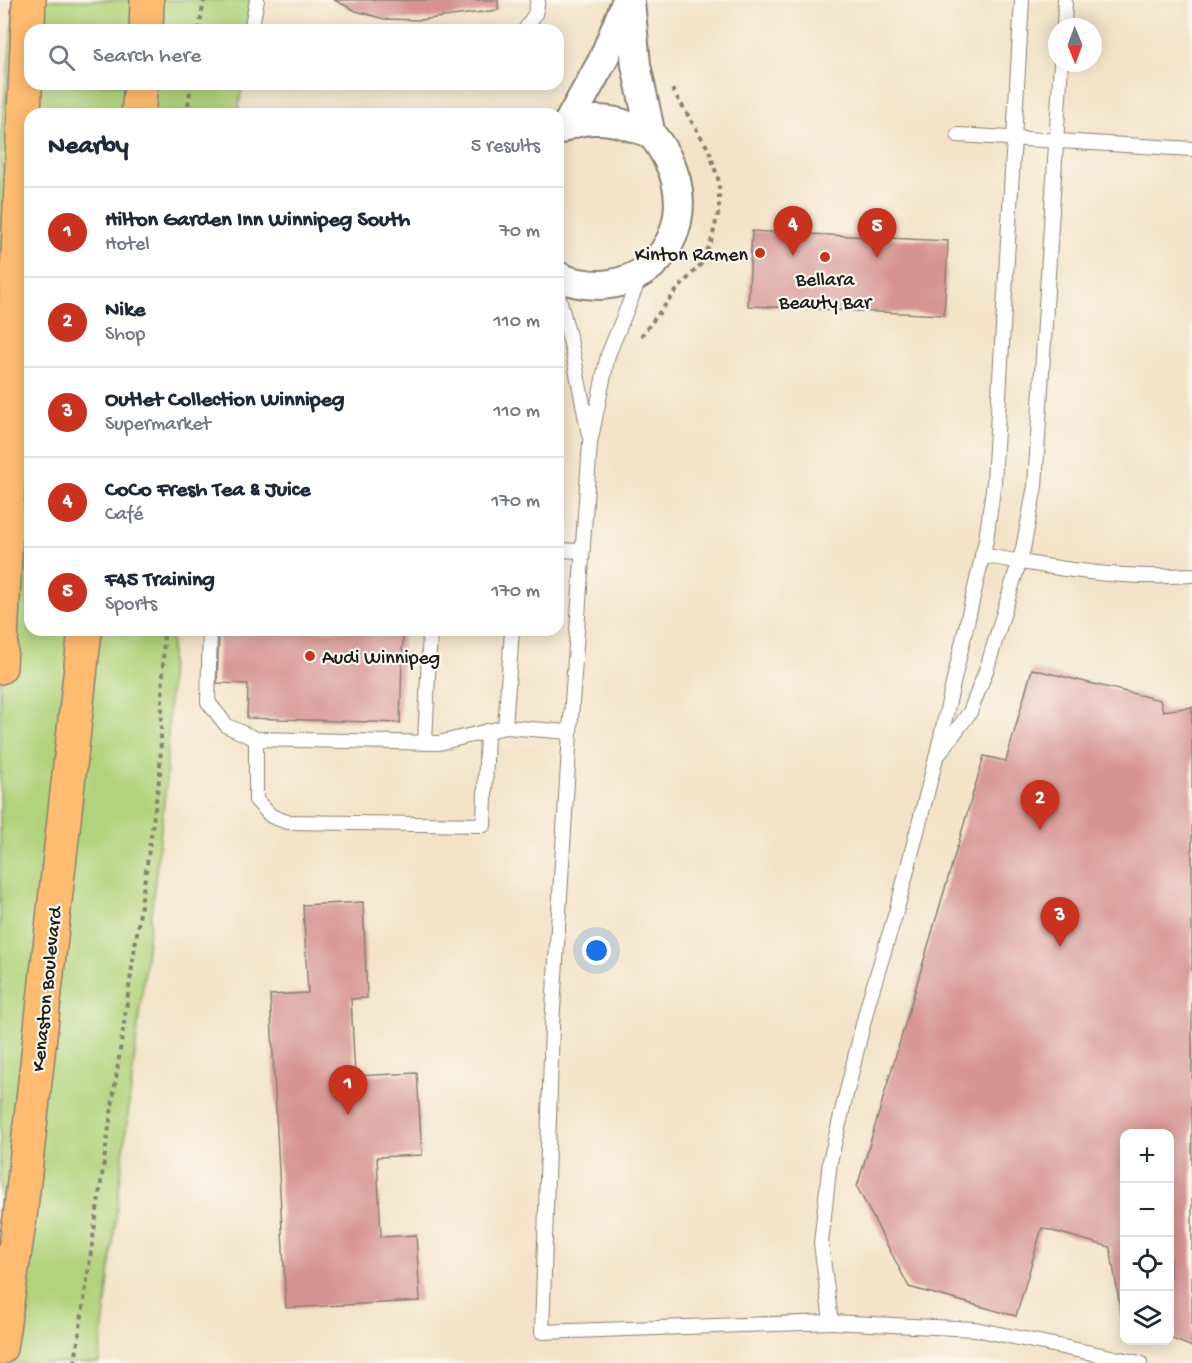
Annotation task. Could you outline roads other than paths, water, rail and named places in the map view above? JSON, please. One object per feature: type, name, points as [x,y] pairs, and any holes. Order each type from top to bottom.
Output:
[{"type":"main road","points":[[28,24],[29,0]]},
{"type":"main road","points":[[146,24],[147,0]]},
{"type":"main road","points":[[25,90],[25,108]]},
{"type":"main road","points":[[139,108],[140,90]]},
{"type":"main road","points":[[0,667],[24,124]]},
{"type":"main road","points":[[0,472],[13,398]]},
{"type":"main road","name":"Kenaston Boulevard","points":[[0,1348],[20,1217],[84,636]]},
{"type":"street","points":[[564,126],[603,60],[628,0]]},
{"type":"street","points":[[564,278],[588,285],[616,284],[642,273],[663,254],[676,230],[681,202],[676,176],[651,135],[636,65],[628,0]]},
{"type":"street","points":[[564,128],[594,119],[620,123],[651,135]]},
{"type":"lane","points":[[252,24],[257,0]]},
{"type":"lane","points":[[529,24],[535,14],[538,0]]},
{"type":"lane","points":[[831,1322],[821,1243],[830,1161],[868,1004],[897,909],[936,758],[987,540],[994,482],[1022,0]]},
{"type":"lane","points":[[1064,18],[1065,0]]},
{"type":"lane","points":[[936,758],[970,712],[987,668],[1019,562],[1035,486],[1060,72]]},
{"type":"lane","points":[[958,135],[1192,149]]},
{"type":"lane","points":[[642,273],[608,356],[590,443],[552,1026],[542,1332],[831,1322],[975,1329],[1140,1363]]},
{"type":"lane","points":[[564,317],[590,443]]},
{"type":"lane","points":[[564,550],[582,551]]},
{"type":"lane","points":[[982,555],[1062,570],[1158,577],[1192,575]]},
{"type":"lane","points":[[210,636],[208,702],[227,726],[256,739],[439,743],[505,727],[570,732]]},
{"type":"lane","points":[[425,743],[430,636]]},
{"type":"lane","points":[[505,727],[512,636]]},
{"type":"lane","points":[[256,739],[256,800],[271,816],[287,822],[484,825],[487,731]]},
{"type":"place","name":"Kinton Ramen","points":[[760,253]]},
{"type":"place","name":"CoCo Fresh Tea & Juice","points":[[793,256]]},
{"type":"place","name":"Bellara Beauty Bar","points":[[825,257]]},
{"type":"place","name":"F45 Training","points":[[877,258]]},
{"type":"place","name":"Audi Winnipeg","points":[[310,656]]},
{"type":"place","name":"Nike","points":[[1040,830]]},
{"type":"place","name":"Outlet Collection Winnipeg","points":[[1060,947]]},
{"type":"place","name":"Hilton Garden Inn Winnipeg South","points":[[348,1115]]}]
